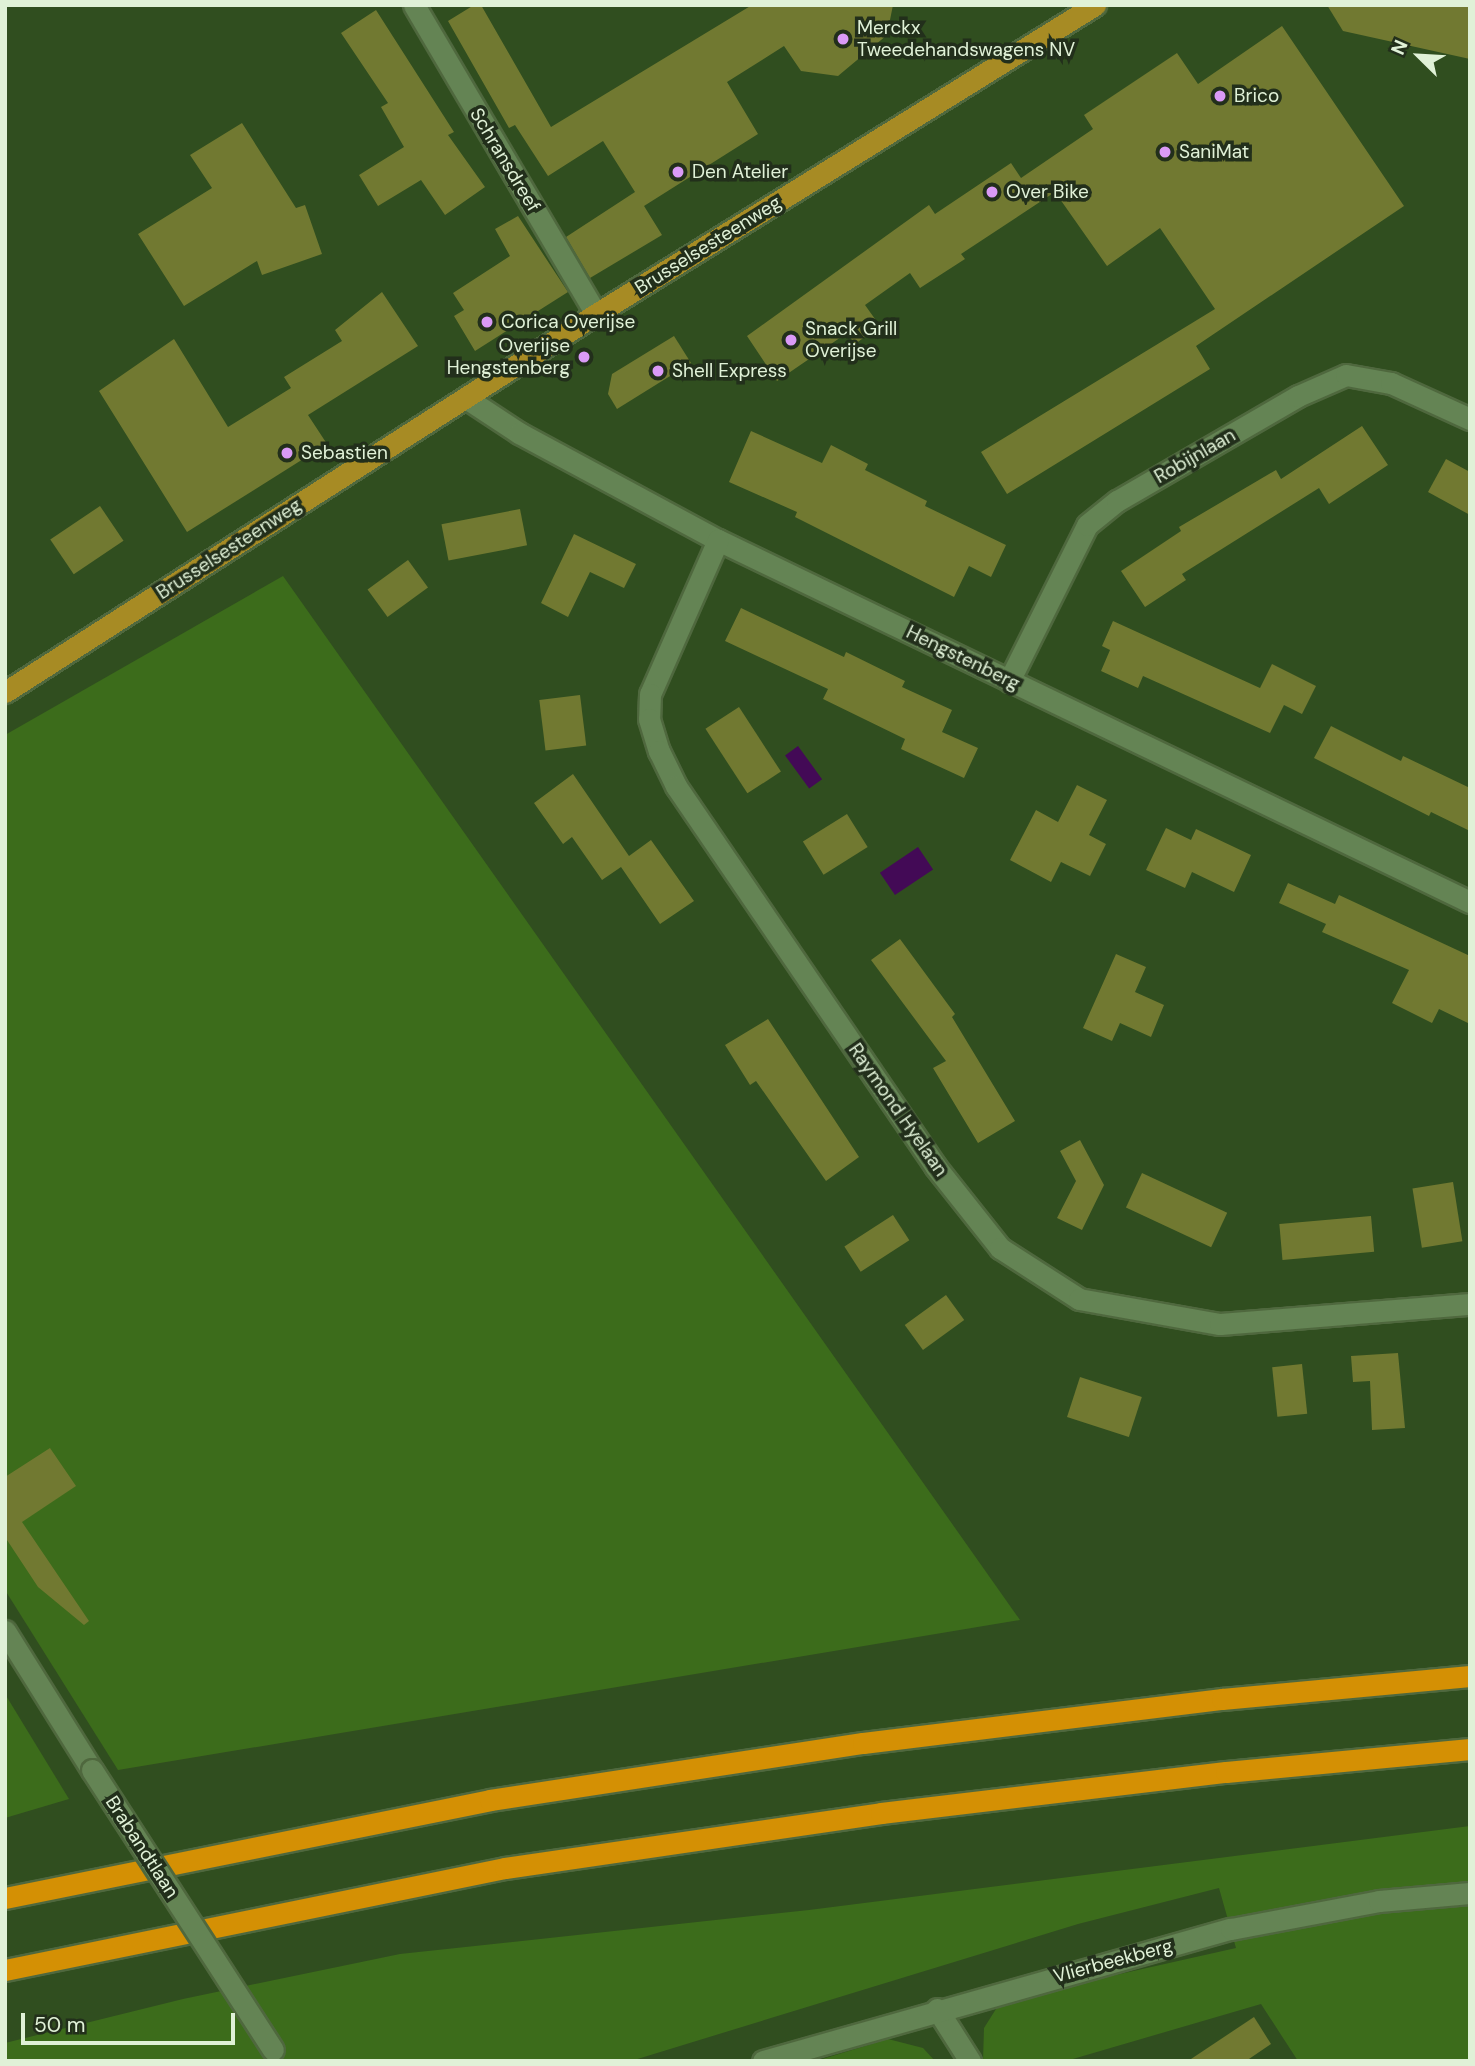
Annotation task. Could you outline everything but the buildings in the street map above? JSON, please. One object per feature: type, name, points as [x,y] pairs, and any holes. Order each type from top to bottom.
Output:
[{"type":"highway","points":[[5,1898],[490,1800],[863,1743],[1222,1699],[1470,1676]]},
{"type":"highway","points":[[5,1970],[505,1868],[881,1813],[1226,1772],[1470,1749]]},
{"type":"main road","name":"Brusselsesteenweg","points":[[5,692],[596,314],[1095,5]]},
{"type":"street","name":"Schransdreef","points":[[414,5],[596,314]]},
{"type":"street","name":"Robijnlaan","points":[[1009,681],[1087,525],[1118,501],[1298,396],[1346,375],[1391,383],[1470,419]]},
{"type":"street","name":"Hengstenberg","points":[[466,398],[519,433],[718,540],[1470,902]]},
{"type":"street","name":"Raymond Hyelaan","points":[[718,540],[650,694],[649,719],[659,751],[676,786],[919,1143],[1000,1248],[1079,1299],[1220,1324],[1470,1304]]},
{"type":"street","name":"Brabandtlaan","points":[[5,1631],[276,2056]]},
{"type":"street","name":"Vlierbeekberg","points":[[763,2061],[937,2009],[1231,1929],[1379,1901],[1470,1893]]},
{"type":"street","points":[[937,2009],[970,2061]]},
{"type":"green space","points":[[283,576],[1020,1620],[118,1770],[5,1590],[5,735]]},
{"type":"green space","points":[[5,1694],[69,1799],[5,1818]]},
{"type":"green space","points":[[1470,1826],[1470,2061],[1298,2061],[1261,2004],[1066,2061],[983,2061],[984,2028],[996,2009],[1031,1994],[1236,1948],[1219,1888],[1078,1924],[631,2061],[5,2061],[5,2043],[183,1999],[400,1954],[809,1910]]},
{"type":"green space","points":[[888,2039],[923,2048],[935,2061],[816,2061]]},
{"type":"shaded area","points":[[798,746],[822,779],[809,789],[785,755]]},
{"type":"shaded area","points":[[918,847],[933,869],[895,895],[880,873]]},
{"type":"place","name":"Merckx Tweedehandswagens NV","points":[[843,39]]},
{"type":"place","name":"Brico","points":[[1220,96]]},
{"type":"place","name":"SaniMat","points":[[1165,152]]},
{"type":"place","name":"Den Atelier","points":[[678,172]]},
{"type":"place","name":"Over Bike","points":[[992,192]]},
{"type":"place","name":"Corica Overijse","points":[[487,322]]},
{"type":"place","name":"Snack Grill Overijse","points":[[791,340]]},
{"type":"place","name":"Overijse Hengstenberg","points":[[584,357]]},
{"type":"place","name":"Shell Express","points":[[658,371]]},
{"type":"place","name":"Sebastien","points":[[287,453]]}]
